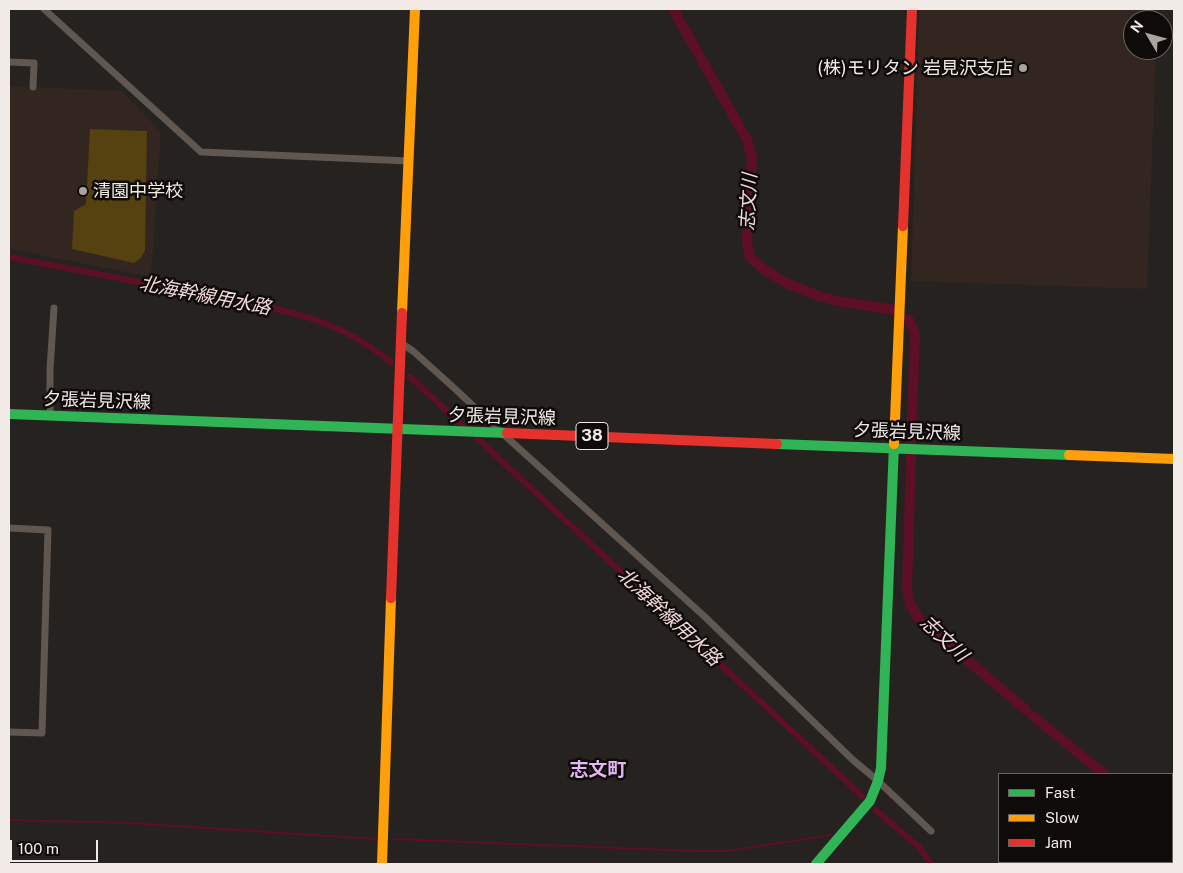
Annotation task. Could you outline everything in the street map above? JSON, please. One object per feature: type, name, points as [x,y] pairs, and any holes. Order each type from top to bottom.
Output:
[{"type":"street","points":[[44,9],[201,152],[409,161]]},
{"type":"street","points":[[382,864],[397,429],[415,9]]},
{"type":"street","points":[[816,864],[870,801],[878,782],[881,768],[912,9]]},
{"type":"street","points":[[9,62],[34,63],[33,87]]},
{"type":"street","points":[[50,416],[50,369],[54,308]]},
{"type":"street","points":[[401,343],[446,381],[704,616],[853,760],[931,831]]},
{"type":"street","name":"夕張岩見沢線","points":[[9,414],[1174,459]]},
{"type":"street","points":[[9,528],[48,530],[42,733],[9,732]]},
{"type":"shaded area","points":[[919,9],[1157,9],[1123,10],[1123,60],[1156,60],[1147,289],[911,281]]},
{"type":"shaded area","name":"清園中学校","points":[[9,86],[122,91],[161,132],[151,277],[9,249]]},
{"type":"shaded area","points":[[90,129],[147,131],[145,250],[141,258],[134,263],[72,249],[74,211],[86,204]]},
{"type":"waterway","name":"志文川","points":[[673,9],[747,140],[752,157],[747,240],[749,255],[763,269],[786,283],[819,296],[837,301],[895,310]]},
{"type":"waterway","name":"北海幹線用水路","points":[[9,257],[296,314],[350,335],[391,362]]},
{"type":"waterway","name":"志文川","points":[[908,319],[915,335],[911,443]]},
{"type":"waterway","name":"北海幹線用水路","points":[[410,377],[462,425]]},
{"type":"waterway","name":"北海幹線用水路","points":[[477,438],[862,796]]},
{"type":"waterway","name":"志文川","points":[[911,455],[907,590],[910,604],[923,623],[1026,710]]},
{"type":"waterway","name":"志文川","points":[[1033,716],[1103,773]]},
{"type":"waterway","name":"北海幹線用水路","points":[[876,810],[920,848],[931,864]]},
{"type":"waterway","points":[[9,820],[129,823],[376,839]]},
{"type":"waterway","name":"北海幹線用水路","points":[[884,822],[888,820]]},
{"type":"waterway","points":[[393,839],[728,851],[831,835]]},
{"type":"traffic: fast","points":[[9,414],[507,433]]},
{"type":"traffic: fast","points":[[777,444],[1069,455]]},
{"type":"traffic: fast","points":[[816,864],[870,801],[881,768],[894,444]]},
{"type":"traffic: slow","points":[[402,313],[415,9]]},
{"type":"traffic: slow","points":[[894,444],[903,226]]},
{"type":"traffic: slow","points":[[1069,455],[1174,459]]},
{"type":"traffic: slow","points":[[382,864],[391,598]]},
{"type":"traffic: jam","points":[[903,226],[912,9]]},
{"type":"traffic: jam","points":[[391,598],[402,313]]},
{"type":"traffic: jam","points":[[507,433],[777,444]]},
{"type":"place","name":"(株)モリタン 岩見沢支店","points":[[1023,68]]},
{"type":"place","name":"清園中学校","points":[[83,191]]},
{"type":"district","name":"志文町","points":[[598,770]]}]
